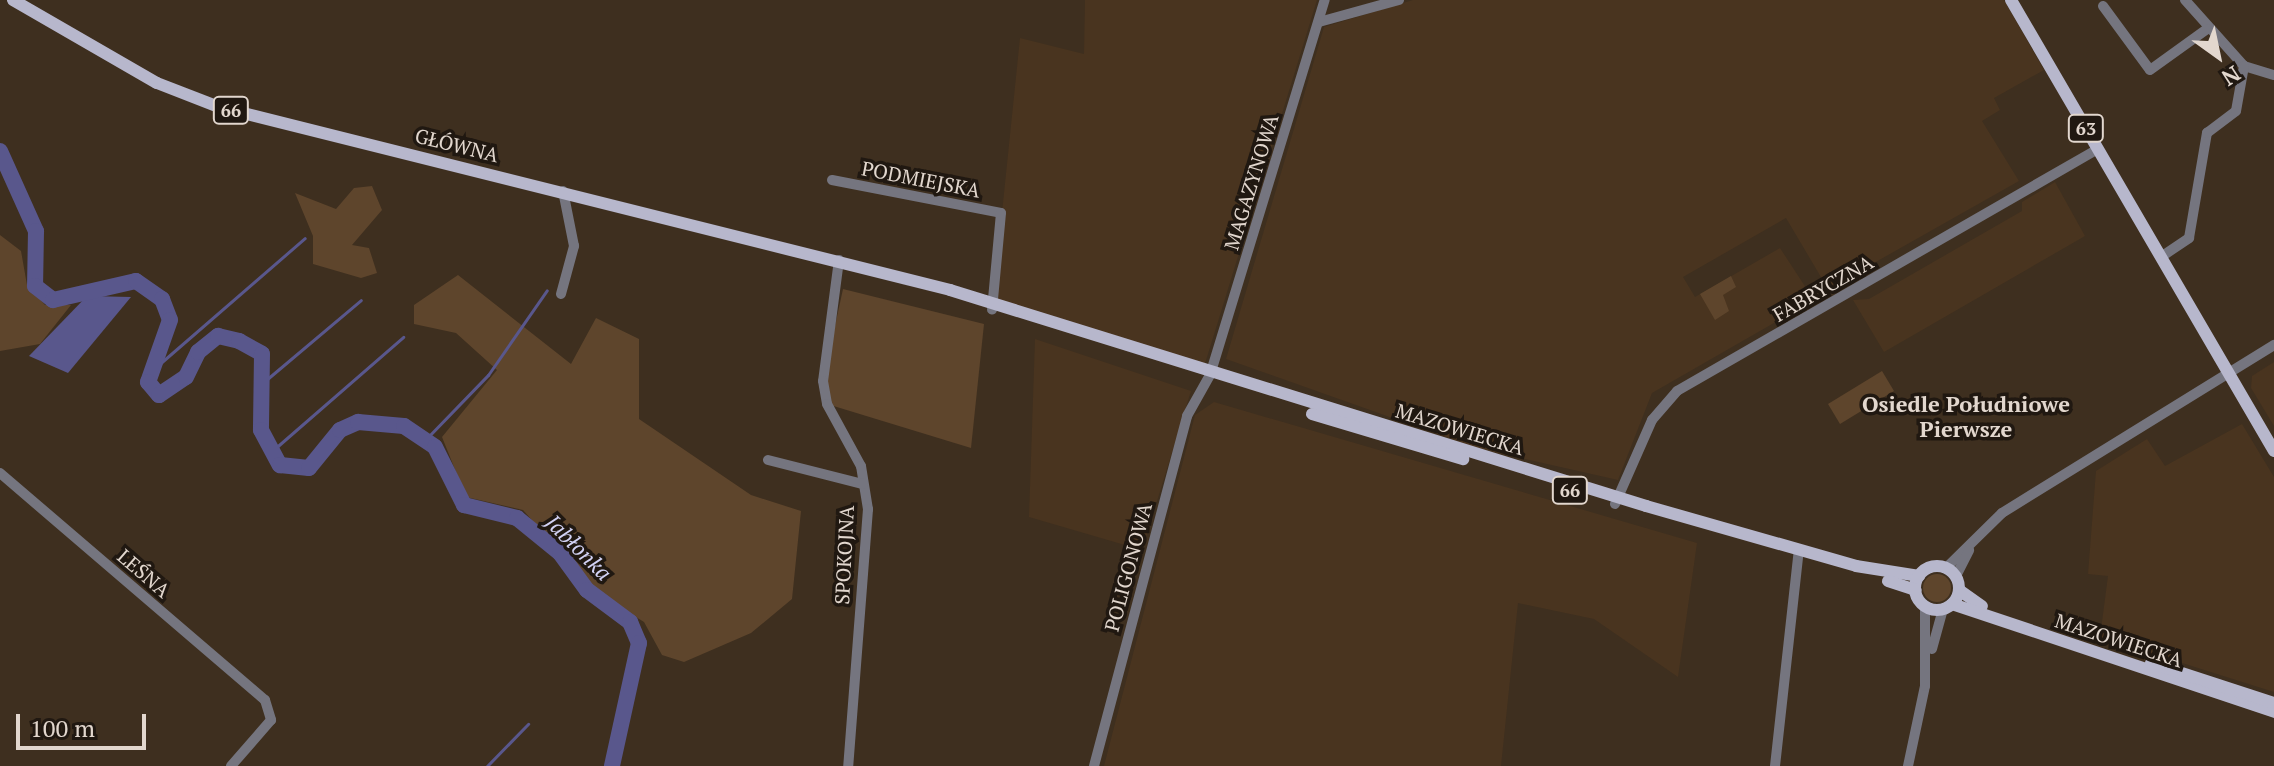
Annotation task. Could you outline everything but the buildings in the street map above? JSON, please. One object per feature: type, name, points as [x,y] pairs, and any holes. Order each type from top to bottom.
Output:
[{"type":"main road","name":"GŁÓWNA","points":[[13,0],[134,71],[209,103],[839,260],[992,307]]},
{"type":"main road","name":"63","points":[[2011,0],[2274,451]]},
{"type":"main road","name":"MAZOWIECKA","points":[[992,307],[1208,378],[1916,590]]},
{"type":"main road","name":"MAZOWIECKA","points":[[1797,553],[1919,576]]},
{"type":"main road","points":[[1951,572],[1959,590],[1948,606],[1925,606],[1916,590],[1919,576],[1951,572]]},
{"type":"main road","name":"MAZOWIECKA","points":[[1959,590],[2000,614],[2274,703]]},
{"type":"main road","name":"MAZOWIECKA","points":[[1948,606],[2274,712]]},
{"type":"street","name":"MAGAZYNOWA","points":[[1208,378],[1325,0]]},
{"type":"street","points":[[1319,22],[1399,0]]},
{"type":"street","points":[[2185,0],[2207,29],[2244,66],[2274,75]]},
{"type":"street","points":[[2103,6],[2150,70],[2207,29]]},
{"type":"street","points":[[2161,257],[2193,230],[2207,133],[2236,111],[2244,66]]},
{"type":"street","name":"FABRYCZNA","points":[[1616,500],[1652,420],[1677,391],[2098,149]]},
{"type":"street","name":"PODMIEJSKA","points":[[832,180],[1001,213],[992,307]]},
{"type":"street","points":[[561,294],[574,246],[563,191]]},
{"type":"street","name":"SPOKOJNA","points":[[839,260],[823,381],[863,484],[868,509],[848,766]]},
{"type":"street","points":[[1951,572],[1987,526],[2274,345]]},
{"type":"street","name":"POLIGONOWA","points":[[1094,766],[1183,429],[1208,378]]},
{"type":"street","points":[[768,460],[863,484]]},
{"type":"street","name":"LEŚNA","points":[[0,473],[265,700],[271,720],[231,766]]},
{"type":"street","points":[[1775,766],[1797,553]]},
{"type":"street","points":[[1925,606],[1925,686]]},
{"type":"street","points":[[1908,766],[1925,686],[1948,606]]},
{"type":"shaded area","points":[[1085,0],[1317,0],[1204,367],[993,300],[1020,38],[1084,54]]},
{"type":"shaded area","points":[[1413,0],[2004,0],[2044,70],[1994,98],[2000,110],[1982,121],[2019,181],[1828,289],[1786,218],[1683,277],[1695,297],[1780,248],[1814,300],[1652,393],[1618,480],[1477,448],[1226,359],[1324,27]]},
{"type":"shaded area","points":[[2055,182],[2085,236],[1884,352],[1853,300],[1869,299],[2022,211],[2022,202]]},
{"type":"shaded area","points":[[372,186],[382,210],[352,245],[369,248],[377,273],[361,278],[313,264],[313,236],[295,193],[336,209],[354,188]]},
{"type":"shaded area","points":[[0,235],[21,251],[27,285],[45,305],[71,305],[40,344],[0,351]]},
{"type":"shaded area","points":[[458,275],[571,364],[596,318],[639,339],[639,419],[751,495],[801,511],[792,599],[751,633],[684,662],[662,655],[644,622],[594,591],[523,510],[466,497],[442,437],[497,370],[456,333],[414,324],[414,305]]},
{"type":"shaded area","points":[[1731,276],[1736,287],[1723,295],[1729,311],[1715,320],[1700,294]]},
{"type":"shaded area","points":[[843,289],[984,324],[971,448],[827,404],[823,381]]},
{"type":"shaded area","points":[[87,296],[131,297],[68,373],[29,356]]},
{"type":"shaded area","points":[[1035,339],[1191,391],[1142,550],[1029,517]]},
{"type":"shaded area","points":[[2274,362],[2274,426],[2251,388],[2252,376]]},
{"type":"shaded area","points":[[1882,371],[1894,391],[1840,424],[1828,404]]},
{"type":"shaded area","points":[[1214,402],[1697,543],[1678,677],[1594,619],[1518,603],[1501,766],[1104,766],[1195,415]]},
{"type":"shaded area","points":[[2242,424],[2274,477],[2274,692],[2100,637],[2108,576],[2088,574],[2096,471],[2147,439],[2165,466]]},
{"type":"shaded area","points":[[1937,574],[1947,578],[1951,588],[1947,598],[1937,602],[1927,598],[1923,588],[1927,578]]},
{"type":"waterway","name":"Jabłonka","points":[[0,151],[36,231],[35,286],[53,300],[136,281],[162,299],[170,320],[148,382],[159,395],[186,377],[198,352],[218,336],[239,341],[262,354],[261,430],[280,465],[309,468],[340,430],[358,422],[404,426],[435,447],[464,505],[517,518],[560,553],[587,590],[630,622],[639,643],[612,766]]},
{"type":"waterway","points":[[149,373],[305,238]]},
{"type":"waterway","points":[[425,440],[488,375],[547,290]]},
{"type":"waterway","points":[[266,380],[361,300]]},
{"type":"waterway","points":[[272,451],[403,337]]},
{"type":"waterway","points":[[487,766],[528,724]]},
{"type":"district","name":"Osiedle Południowe Pierwsze","points":[[1966,416]]}]
